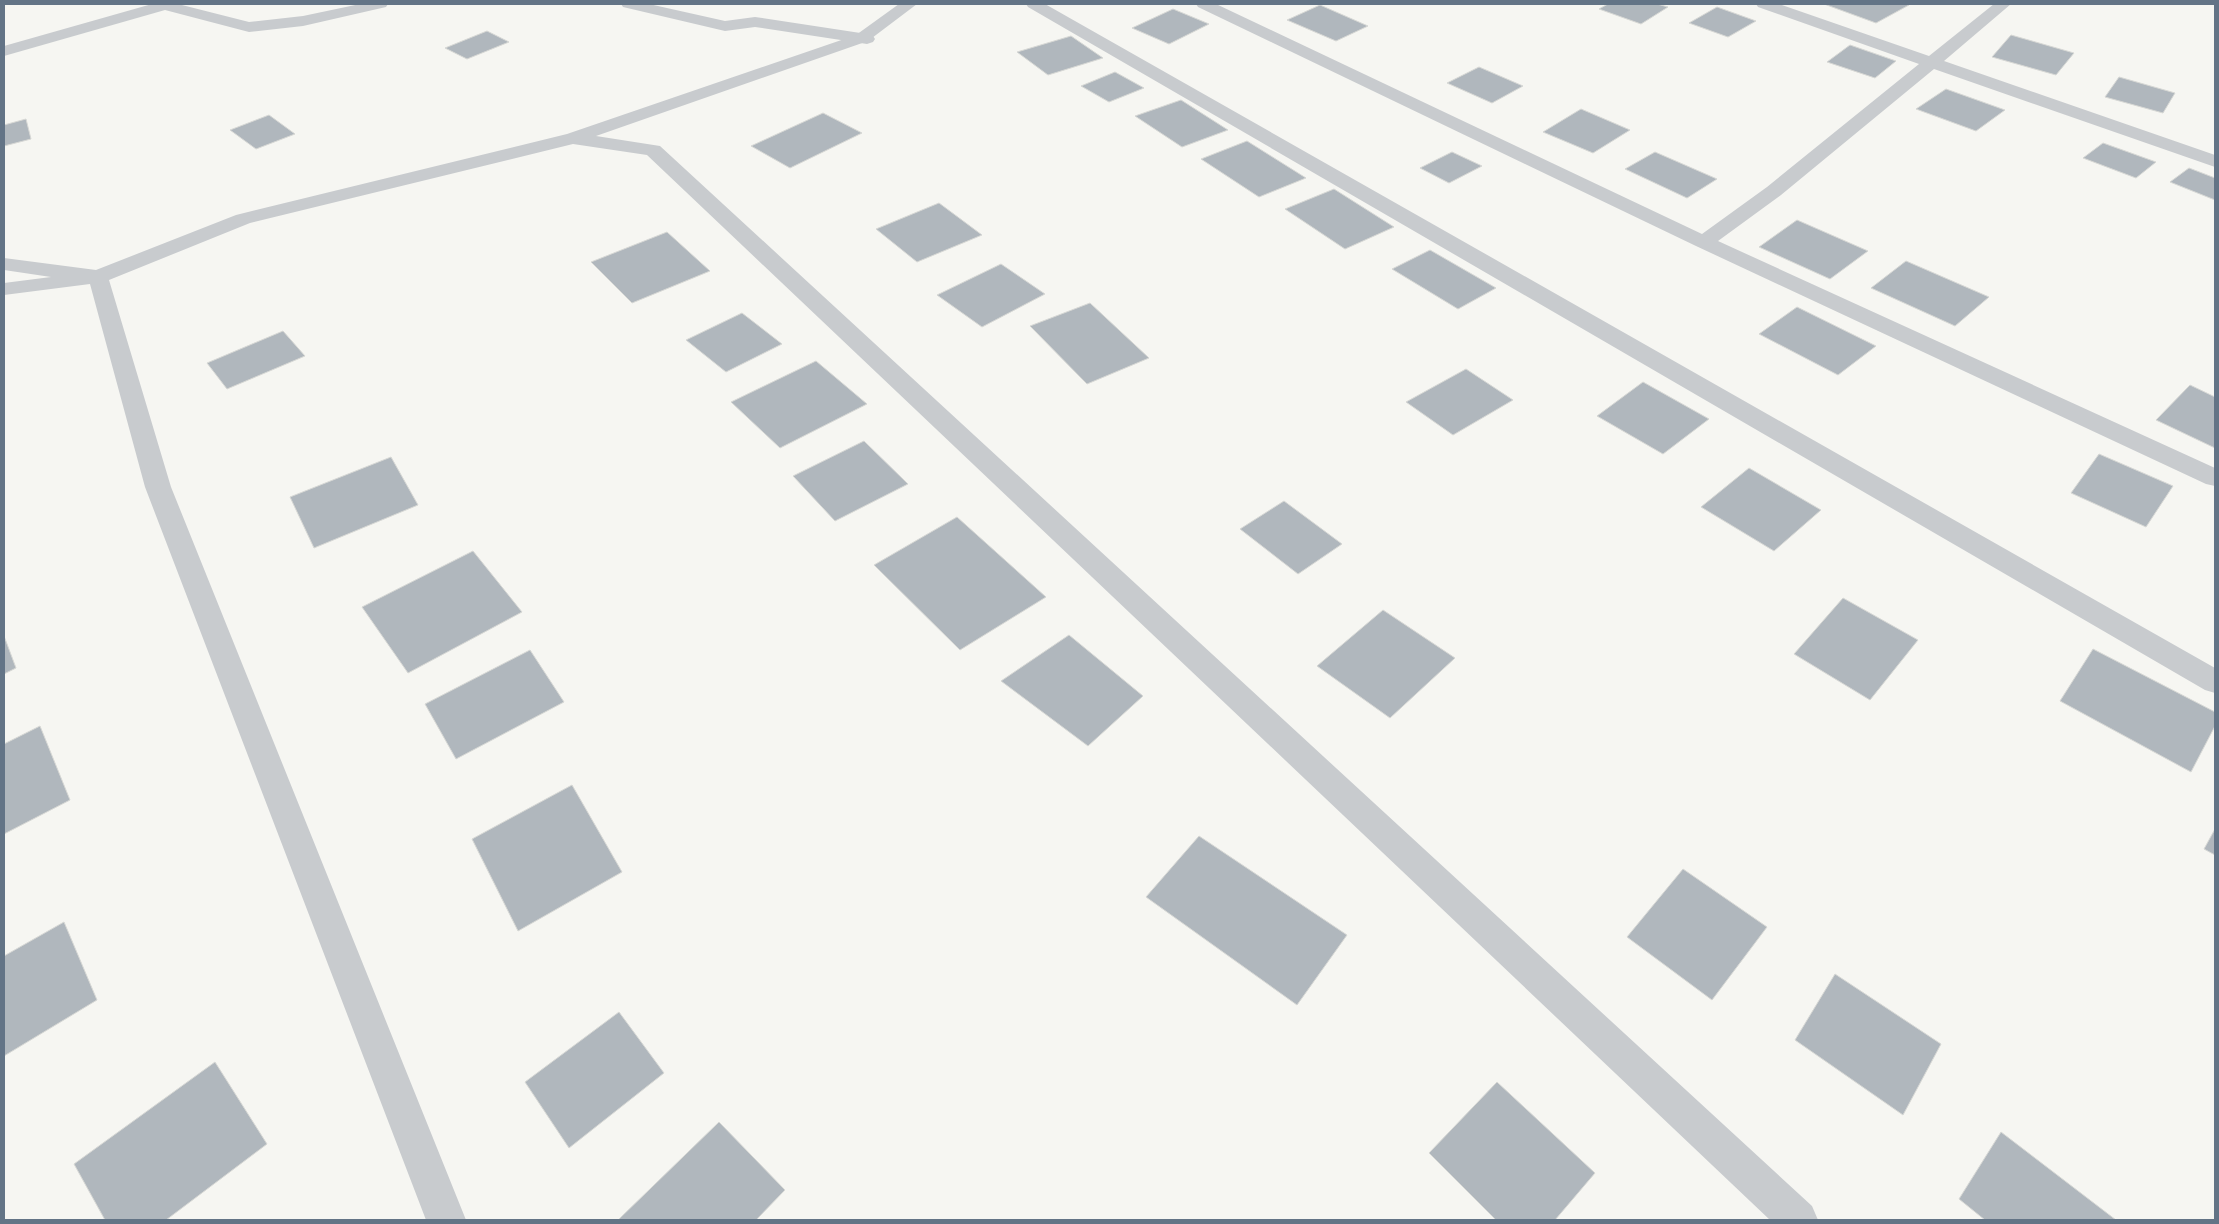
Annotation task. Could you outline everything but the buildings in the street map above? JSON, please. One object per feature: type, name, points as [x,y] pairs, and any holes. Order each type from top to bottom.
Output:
[{"type":"street","points":[[4,51],[166,4],[249,26],[303,21],[380,4]]},
{"type":"street","points":[[628,4],[726,26],[755,22],[864,38]]},
{"type":"street","points":[[4,289],[98,277],[243,219],[573,138],[864,38],[908,4]]},
{"type":"street","points":[[1034,4],[2215,682]]},
{"type":"street","points":[[1204,4],[1703,242],[2215,478]]},
{"type":"street","points":[[1764,4],[2215,161]]},
{"type":"street","points":[[1703,242],[1774,191],[2004,4]]},
{"type":"street","points":[[573,138],[653,150],[1798,1220]]},
{"type":"street","points":[[4,264],[98,277]]},
{"type":"street","points":[[98,277],[158,488],[446,1220]]}]
